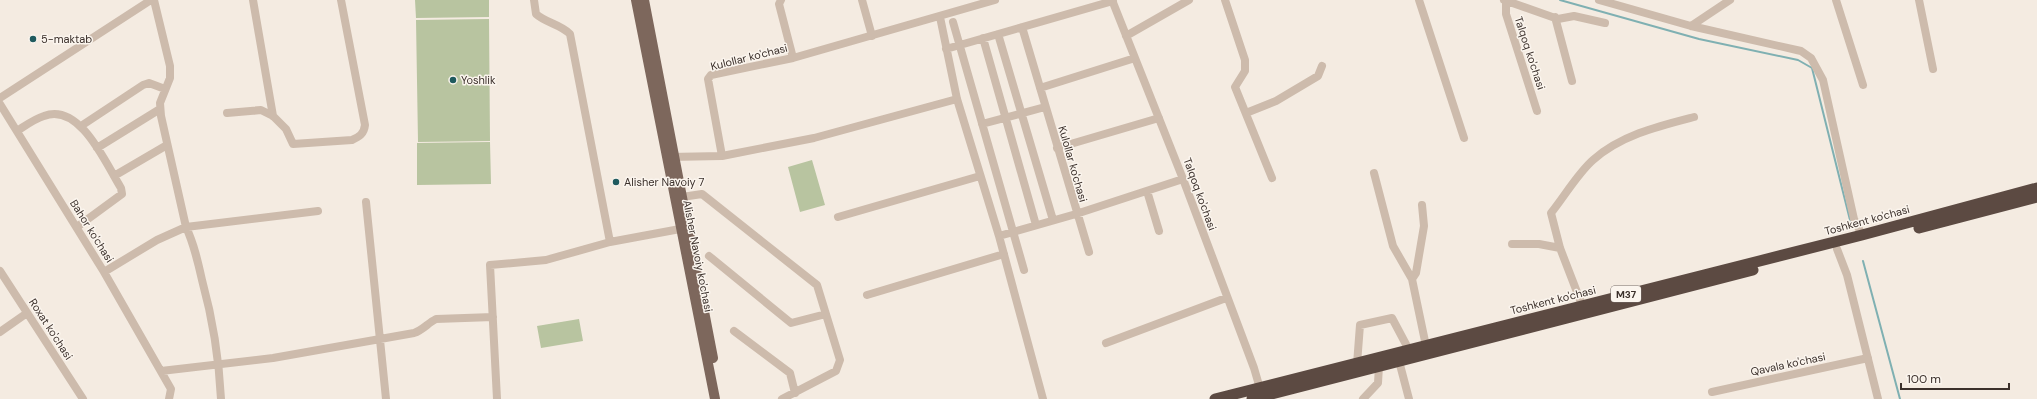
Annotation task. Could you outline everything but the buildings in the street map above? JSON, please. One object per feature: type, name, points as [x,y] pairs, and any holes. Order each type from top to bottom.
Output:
[{"type":"highway","name":"Toshkent ko'chasi","points":[[1258,394],[1409,350],[1862,235],[2037,188]]},
{"type":"highway","name":"Toshkent ko'chasi","points":[[1215,399],[1258,394],[1399,362],[2037,198]]},
{"type":"main road","name":"Alisher Navoiy ko'chasi","points":[[636,0],[670,156],[682,197],[721,399]]},
{"type":"main road","name":"Alisher Navoiy ko'chasi","points":[[644,0],[670,156],[680,229],[715,399]]},
{"type":"street","points":[[0,98],[151,0]]},
{"type":"street","points":[[154,0],[170,66],[170,78],[160,103],[166,145],[186,227],[192,241],[213,323],[219,364],[221,399]]},
{"type":"street","points":[[253,0],[272,116]]},
{"type":"street","points":[[227,114],[261,110],[272,116],[286,129],[293,144],[352,140],[364,131],[365,125],[341,0]]},
{"type":"street","points":[[534,0],[536,14],[541,19],[564,27],[570,34],[610,242]]},
{"type":"street","points":[[781,0],[778,4],[792,58]]},
{"type":"street","points":[[862,0],[872,36]]},
{"type":"street","points":[[1126,36],[1189,0]]},
{"type":"street","points":[[1225,0],[1245,60],[1245,71],[1235,87],[1272,178]]},
{"type":"street","points":[[1419,0],[1464,138]]},
{"type":"street","points":[[1599,0],[1691,26],[1801,51],[1811,58],[1823,80],[1854,219],[1862,235]]},
{"type":"street","points":[[1691,26],[1730,0]]},
{"type":"street","points":[[1836,0],[1863,85]]},
{"type":"street","points":[[1919,0],[1933,69]]},
{"type":"street","name":"Kulollar ko'chasi","points":[[722,156],[708,79],[711,76],[792,58],[872,36],[925,19],[940,17],[991,1]]},
{"type":"street","points":[[946,49],[1113,1]]},
{"type":"street","name":"Talqoq ko'chasi","points":[[1113,1],[1183,179],[1226,298],[1258,394]]},
{"type":"street","points":[[1505,1],[1558,18],[1574,16],[1605,23]]},
{"type":"street","name":"Talqoq ko'chasi","points":[[1505,1],[1506,14],[1537,111]]},
{"type":"street","points":[[940,17],[957,99],[999,236],[1043,399]]},
{"type":"street","points":[[1555,17],[1572,81]]},
{"type":"street","points":[[953,22],[1024,270]]},
{"type":"street","name":"Kulollar ko'chasi","points":[[1022,27],[1076,214],[1089,252]]},
{"type":"street","points":[[998,34],[1053,220]]},
{"type":"street","points":[[983,38],[1036,225]]},
{"type":"street","points":[[1040,88],[1135,58]]},
{"type":"street","points":[[1246,113],[1276,101],[1318,76],[1322,66]]},
{"type":"street","points":[[81,126],[143,84],[148,83],[165,89]]},
{"type":"street","points":[[670,156],[722,156],[814,138],[957,99]]},
{"type":"street","name":"Bahor ko'chasi","points":[[0,104],[77,227],[161,371],[171,389],[169,399]]},
{"type":"street","points":[[982,124],[1045,106]]},
{"type":"street","points":[[97,148],[160,109]]},
{"type":"street","points":[[17,131],[45,115],[57,114],[74,121],[86,130],[121,188],[122,194],[77,227]]},
{"type":"street","points":[[1582,305],[1560,248],[1551,213],[1592,160],[1618,142],[1657,126],[1694,117]]},
{"type":"street","points":[[1057,148],[1159,118]]},
{"type":"street","points":[[114,176],[166,145]]},
{"type":"street","points":[[1374,173],[1393,246],[1412,279],[1426,346]]},
{"type":"street","points":[[838,217],[980,176]]},
{"type":"street","name":"Kulollar ko'chasi","points":[[999,236],[1076,214],[1183,179]]},
{"type":"street","points":[[1147,191],[1159,231]]},
{"type":"street","points":[[682,197],[702,194],[817,285],[840,360],[836,371],[782,399]]},
{"type":"street","points":[[366,202],[378,339],[386,399]]},
{"type":"street","points":[[1412,279],[1416,273],[1424,226],[1422,205]]},
{"type":"street","points":[[104,272],[157,240],[186,227],[318,211]]},
{"type":"street","points":[[498,399],[490,265],[546,260],[610,242],[680,229]]},
{"type":"street","points":[[1512,244],[1539,244],[1560,248]]},
{"type":"street","points":[[1837,249],[1846,275],[1878,399]]},
{"type":"street","points":[[867,295],[1004,254]]},
{"type":"street","points":[[709,256],[791,323],[826,314]]},
{"type":"street","name":"Roxat ko'chasi","points":[[0,271],[83,399]]},
{"type":"street","points":[[1106,343],[1226,298]]},
{"type":"street","points":[[0,332],[27,313]]},
{"type":"street","points":[[161,371],[273,358],[414,333],[423,330],[429,322],[436,319],[493,317]]},
{"type":"street","points":[[1357,364],[1360,325],[1392,318],[1409,350]]},
{"type":"street","points":[[734,331],[790,373],[795,393]]},
{"type":"street","name":"Qavala ko'chasi","points":[[1712,392],[1868,358]]},
{"type":"street","points":[[1399,362],[1409,399]]},
{"type":"street","points":[[1363,399],[1378,382],[1379,366]]},
{"type":"green space","points":[[415,0],[489,0],[489,17],[416,18]]},
{"type":"green space","name":"Yoshlik","points":[[489,19],[490,141],[418,142],[416,20]]},
{"type":"green space","points":[[490,142],[491,184],[417,185],[417,143]]},
{"type":"green space","points":[[812,160],[825,205],[800,212],[788,167]]},
{"type":"green space","points":[[579,319],[583,341],[541,348],[537,326]]},
{"type":"waterway","points":[[1560,0],[1699,39],[1798,60],[1812,68],[1851,224]]},
{"type":"waterway","points":[[1863,261],[1900,399]]},
{"type":"place","name":"5-maktab","points":[[33,39]]},
{"type":"place","name":"Yoshlik","points":[[453,80]]},
{"type":"place","name":"Alisher Navoiy 7","points":[[616,182]]}]
